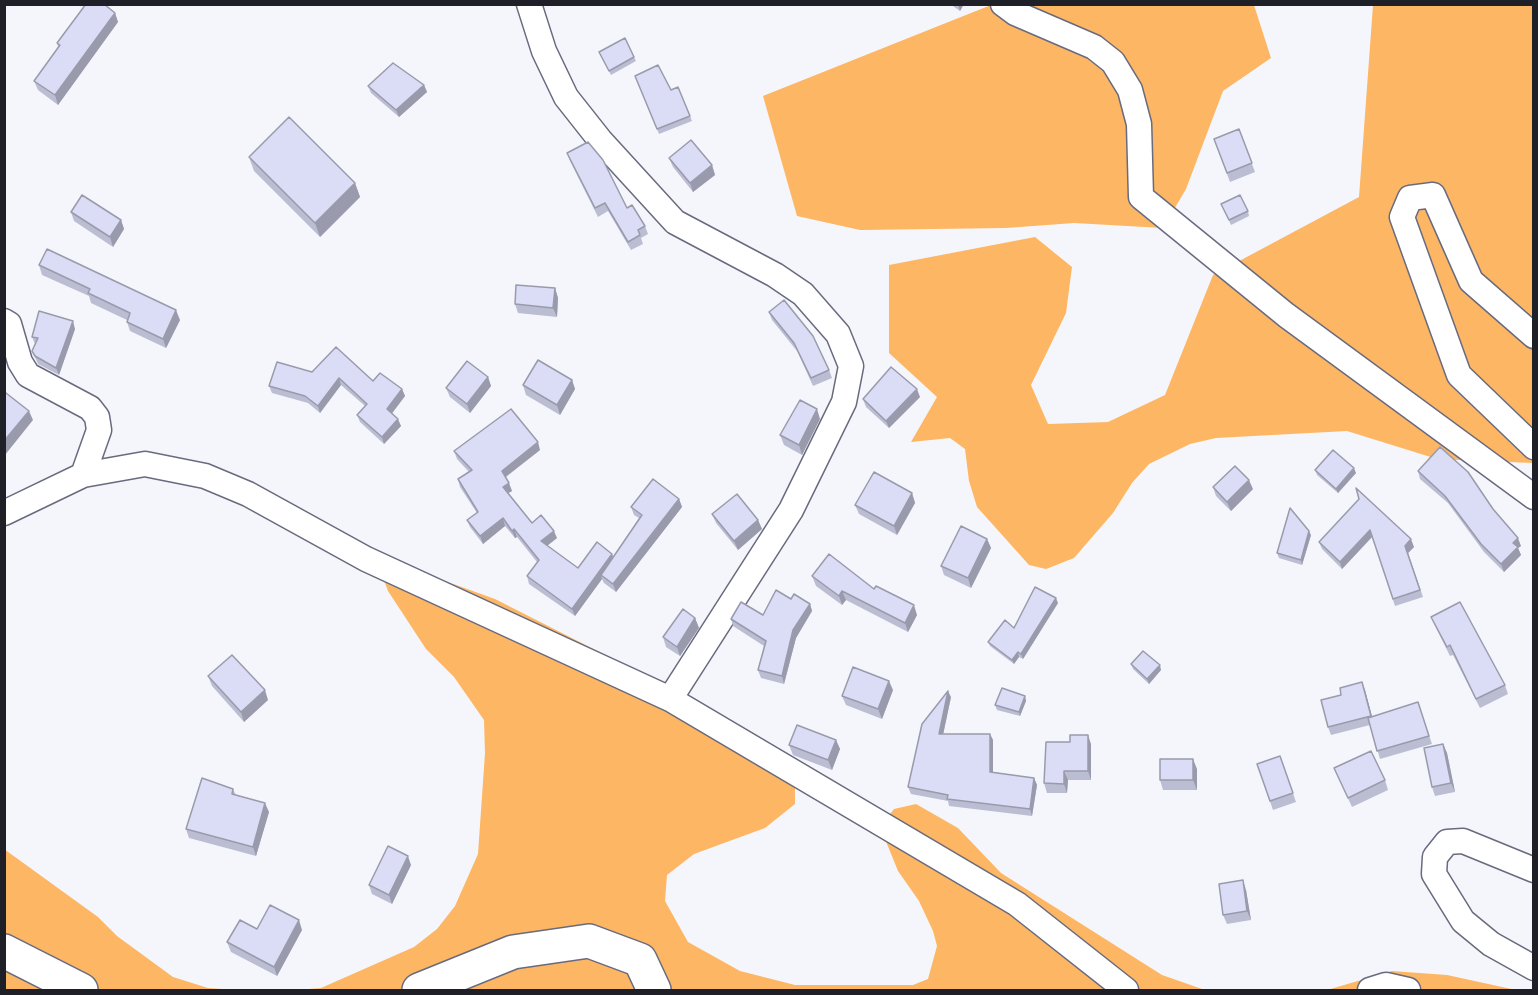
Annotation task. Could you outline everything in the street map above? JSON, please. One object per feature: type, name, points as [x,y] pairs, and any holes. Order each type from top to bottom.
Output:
[{"type":"main road","points":[[419,990],[513,952],[589,941],[640,960],[654,990]]},
{"type":"main road","points":[[4,951],[81,990]]},
{"type":"street","points":[[529,4],[544,51],[566,97],[600,140],[675,222],[775,275],[803,294],[838,334],[851,366],[844,402],[791,510],[670,699]]},
{"type":"street","points":[[1003,4],[1015,13],[1094,47],[1113,62],[1130,90],[1139,124],[1141,197],[1286,315],[1533,497]]},
{"type":"street","points":[[1533,336],[1471,281],[1433,195],[1410,198],[1402,217],[1459,375],[1533,447]]},
{"type":"street","points":[[4,321],[9,324],[20,362],[28,375],[90,408],[97,417],[99,430],[83,475]]},
{"type":"street","points":[[4,513],[83,475],[145,464],[205,476],[248,494],[366,559],[670,699],[1017,904],[1126,990]]},
{"type":"street","points":[[1533,870],[1463,841],[1447,842],[1435,857],[1434,874],[1463,921],[1491,944],[1533,968]]},
{"type":"street","points":[[1370,990],[1386,986],[1408,990]]},
{"type":"shaded area","points":[[991,5],[1254,5],[1271,58],[1223,91],[1186,189],[1163,228],[1074,223],[1006,228],[860,230],[797,216],[763,96]]},
{"type":"shaded area","points":[[1373,5],[1533,5],[1533,463],[1437,459],[1347,431],[1216,438],[1190,444],[1149,464],[1132,483],[1113,513],[1074,558],[1046,569],[1029,565],[977,507],[969,481],[965,449],[950,438],[911,442],[937,397],[889,353],[889,265],[1035,237],[1072,267],[1066,313],[1031,385],[1048,424],[1108,422],[1165,395],[1213,275],[1359,197]]},
{"type":"shaded area","points":[[392,562],[495,599],[619,662],[658,690],[795,774],[795,804],[765,828],[694,854],[667,875],[665,901],[688,942],[740,971],[795,985],[913,985],[928,979],[937,946],[933,931],[919,901],[898,871],[885,839],[885,820],[894,809],[916,804],[958,828],[1001,873],[1162,975],[1205,990],[296,990],[321,988],[414,947],[437,929],[455,906],[478,854],[485,753],[484,720],[454,677],[426,649],[388,591],[382,575]]},
{"type":"shaded area","points":[[4,849],[98,917],[117,936],[173,977],[208,988],[237,990],[5,990]]},
{"type":"shaded area","points":[[1392,971],[1447,975],[1516,990],[1327,990]]},
{"type":"building","points":[[86,4],[104,4],[115,13],[55,95],[34,81],[60,45],[57,43]]},
{"type":"building","points":[[625,38],[634,57],[609,71],[599,52]]},
{"type":"building","points":[[393,63],[424,85],[396,110],[368,86]]},
{"type":"building","points":[[658,65],[671,90],[678,87],[690,116],[657,129],[635,76]]},
{"type":"building","points":[[289,117],[355,183],[315,223],[249,157]]},
{"type":"building","points":[[1239,129],[1252,163],[1227,173],[1214,139]]},
{"type":"building","points":[[691,140],[712,165],[690,183],[669,158]]},
{"type":"building","points":[[588,142],[603,160],[627,208],[632,205],[645,226],[638,230],[640,235],[628,242],[605,203],[595,208],[567,153]]},
{"type":"building","points":[[82,195],[121,220],[110,237],[71,212]]},
{"type":"building","points":[[1240,195],[1248,211],[1229,220],[1221,204]]},
{"type":"building","points":[[47,249],[176,310],[163,339],[127,322],[130,313],[88,293],[90,289],[39,265]]},
{"type":"building","points":[[516,285],[555,288],[553,308],[515,304]]},
{"type":"building","points":[[784,300],[813,336],[829,370],[811,378],[794,343],[769,312]]},
{"type":"building","points":[[39,311],[73,321],[56,368],[35,356],[32,351],[38,338],[32,337]]},
{"type":"building","points":[[336,347],[373,381],[380,373],[402,389],[387,409],[398,419],[382,437],[357,415],[367,404],[339,378],[318,406],[305,396],[269,386],[277,362],[312,372]]},
{"type":"building","points":[[538,360],[572,380],[557,405],[523,385]]},
{"type":"building","points":[[467,361],[488,377],[467,404],[446,388]]},
{"type":"building","points":[[891,367],[917,389],[886,421],[863,399]]},
{"type":"building","points":[[6,393],[29,411],[4,441],[4,395]]},
{"type":"building","points":[[800,400],[817,409],[799,445],[780,435]]},
{"type":"building","points":[[511,409],[538,442],[502,471],[509,483],[503,487],[532,523],[541,515],[554,531],[541,541],[578,568],[597,542],[612,554],[572,609],[527,576],[539,560],[503,518],[480,536],[467,520],[478,512],[458,479],[472,470],[454,451]]},
{"type":"building","points":[[1440,447],[1468,472],[1493,509],[1518,538],[1513,543],[1518,547],[1501,564],[1481,544],[1445,496],[1418,471]]},
{"type":"building","points":[[1333,450],[1354,468],[1336,489],[1315,470]]},
{"type":"building","points":[[1235,466],[1249,480],[1227,502],[1213,487]]},
{"type":"building","points":[[874,472],[912,493],[894,526],[855,505]]},
{"type":"building","points":[[653,479],[679,499],[613,584],[601,575],[642,515],[631,507]]},
{"type":"building","points":[[1356,488],[1411,539],[1405,546],[1420,590],[1393,599],[1370,530],[1340,562],[1319,542],[1359,499]]},
{"type":"building","points":[[737,494],[758,520],[734,541],[712,514]]},
{"type":"building","points":[[1290,508],[1309,531],[1301,560],[1277,553]]},
{"type":"building","points":[[961,526],[987,539],[968,578],[941,566]]},
{"type":"building","points":[[829,554],[874,589],[876,586],[914,605],[905,623],[842,591],[839,596],[812,576]]},
{"type":"building","points":[[1035,587],[1056,598],[1021,654],[1018,652],[1012,660],[988,642],[1005,620],[1014,628]]},
{"type":"building","points":[[776,590],[791,599],[794,594],[810,604],[793,630],[782,676],[758,670],[766,641],[731,619],[741,602],[763,615]]},
{"type":"building","points":[[1460,602],[1505,685],[1476,699],[1450,645],[1447,647],[1431,617]]},
{"type":"building","points":[[683,609],[695,618],[677,647],[663,637]]},
{"type":"building","points":[[1143,651],[1160,665],[1147,679],[1131,664]]},
{"type":"building","points":[[232,655],[265,690],[241,712],[208,676]]},
{"type":"building","points":[[853,667],[889,681],[878,709],[842,696]]},
{"type":"building","points":[[1362,682],[1371,716],[1328,727],[1321,700],[1341,695],[1340,688]]},
{"type":"building","points":[[1002,688],[1025,696],[1019,712],[995,705]]},
{"type":"building","points":[[948,691],[939,734],[990,734],[990,772],[1034,778],[1030,809],[947,799],[948,795],[908,787],[922,724]]},
{"type":"building","points":[[1418,702],[1429,736],[1377,751],[1368,718]]},
{"type":"building","points":[[797,725],[836,740],[828,760],[789,745]]},
{"type":"building","points":[[1070,735],[1088,735],[1088,771],[1064,771],[1064,784],[1044,783],[1046,742],[1070,742]]},
{"type":"building","points":[[1443,744],[1451,783],[1432,787],[1424,748]]},
{"type":"building","points":[[1371,751],[1385,780],[1348,798],[1334,768]]},
{"type":"building","points":[[1280,756],[1293,793],[1270,801],[1257,764]]},
{"type":"building","points":[[1160,759],[1193,759],[1193,780],[1160,780]]},
{"type":"building","points":[[202,778],[233,789],[232,794],[265,803],[253,847],[186,829]]},
{"type":"building","points":[[388,846],[408,856],[389,895],[369,885]]},
{"type":"building","points":[[1243,880],[1247,911],[1223,915],[1219,884]]},
{"type":"building","points":[[270,905],[299,920],[274,967],[227,942],[240,920],[257,929]]}]
